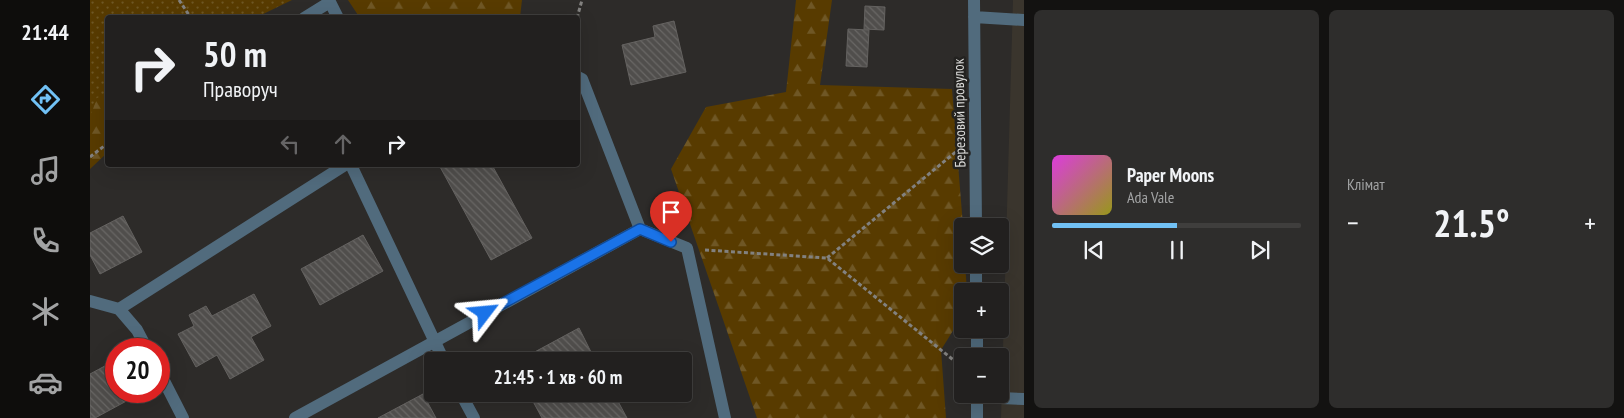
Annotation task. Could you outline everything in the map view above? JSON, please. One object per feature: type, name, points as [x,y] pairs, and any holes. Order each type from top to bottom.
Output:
[{"type":"street","name":"Березовий провулок","points":[[974,0],[976,218]]},
{"type":"street","points":[[309,15],[330,2],[336,15]]},
{"type":"street","points":[[974,17],[1024,20]]},
{"type":"street","points":[[580,78],[640,229],[687,248],[724,418]]},
{"type":"street","points":[[119,309],[342,167]]},
{"type":"street","points":[[351,167],[440,352]]},
{"type":"street","points":[[295,418],[640,229]]},
{"type":"street","points":[[90,301],[119,309],[137,330],[141,338]]},
{"type":"street","points":[[170,393],[183,418]]},
{"type":"street","points":[[1009,398],[1024,399]]},
{"type":"street","points":[[465,402],[474,418]]},
{"type":"street","points":[[977,403],[977,418]]},
{"type":"path","points":[[179,0],[189,15]]},
{"type":"path","points":[[577,15],[582,0]]},
{"type":"path","points":[[827,258],[975,136]]},
{"type":"path","points":[[90,157],[105,145]]},
{"type":"path","points":[[687,248],[827,258],[954,361]]},
{"type":"shaded area","points":[[1013,0],[1024,0],[1024,418],[1001,418],[1001,403],[1009,403],[1009,348],[1003,348],[1003,338],[1009,338],[1009,283],[1005,283],[1005,273],[1009,273],[1009,218],[1007,218]]},
{"type":"green space","points":[[90,0],[278,0],[261,15],[105,15],[105,155],[90,169]]},
{"type":"green space","points":[[90,0],[292,0],[261,15],[105,15],[105,94],[97,98],[90,117]]},
{"type":"green space","points":[[348,0],[522,0],[520,15],[358,15]]},
{"type":"green space","points":[[796,0],[832,0],[820,85],[952,89],[962,218],[954,218],[954,273],[966,273],[966,283],[954,283],[954,329],[941,350],[946,418],[757,418],[671,169],[706,107],[786,92]]},
{"type":"building","points":[[865,6],[885,7],[884,30],[864,29]]},
{"type":"building","points":[[674,21],[686,72],[631,85],[622,45],[655,37],[653,26]]},
{"type":"building","points":[[848,29],[869,30],[867,67],[846,66]]},
{"type":"building","points":[[440,167],[493,167],[532,238],[491,260]]},
{"type":"building","points":[[123,216],[142,252],[100,274],[90,255],[90,233]]},
{"type":"building","points":[[363,235],[383,271],[320,305],[301,269]]},
{"type":"building","points":[[254,294],[271,326],[251,337],[264,360],[230,379],[217,355],[196,367],[178,334],[194,326],[189,315],[206,306],[212,316]]},
{"type":"building","points":[[579,328],[591,352],[535,352]]},
{"type":"building","points":[[105,366],[105,403],[123,403],[95,418],[90,418],[90,374]]},
{"type":"building","points":[[423,394],[424,402],[427,402],[436,418],[378,418]]},
{"type":"building","points":[[533,402],[618,402],[627,418],[542,418]]},
{"type":"route","points":[[485,313],[640,229],[671,242]]}]
